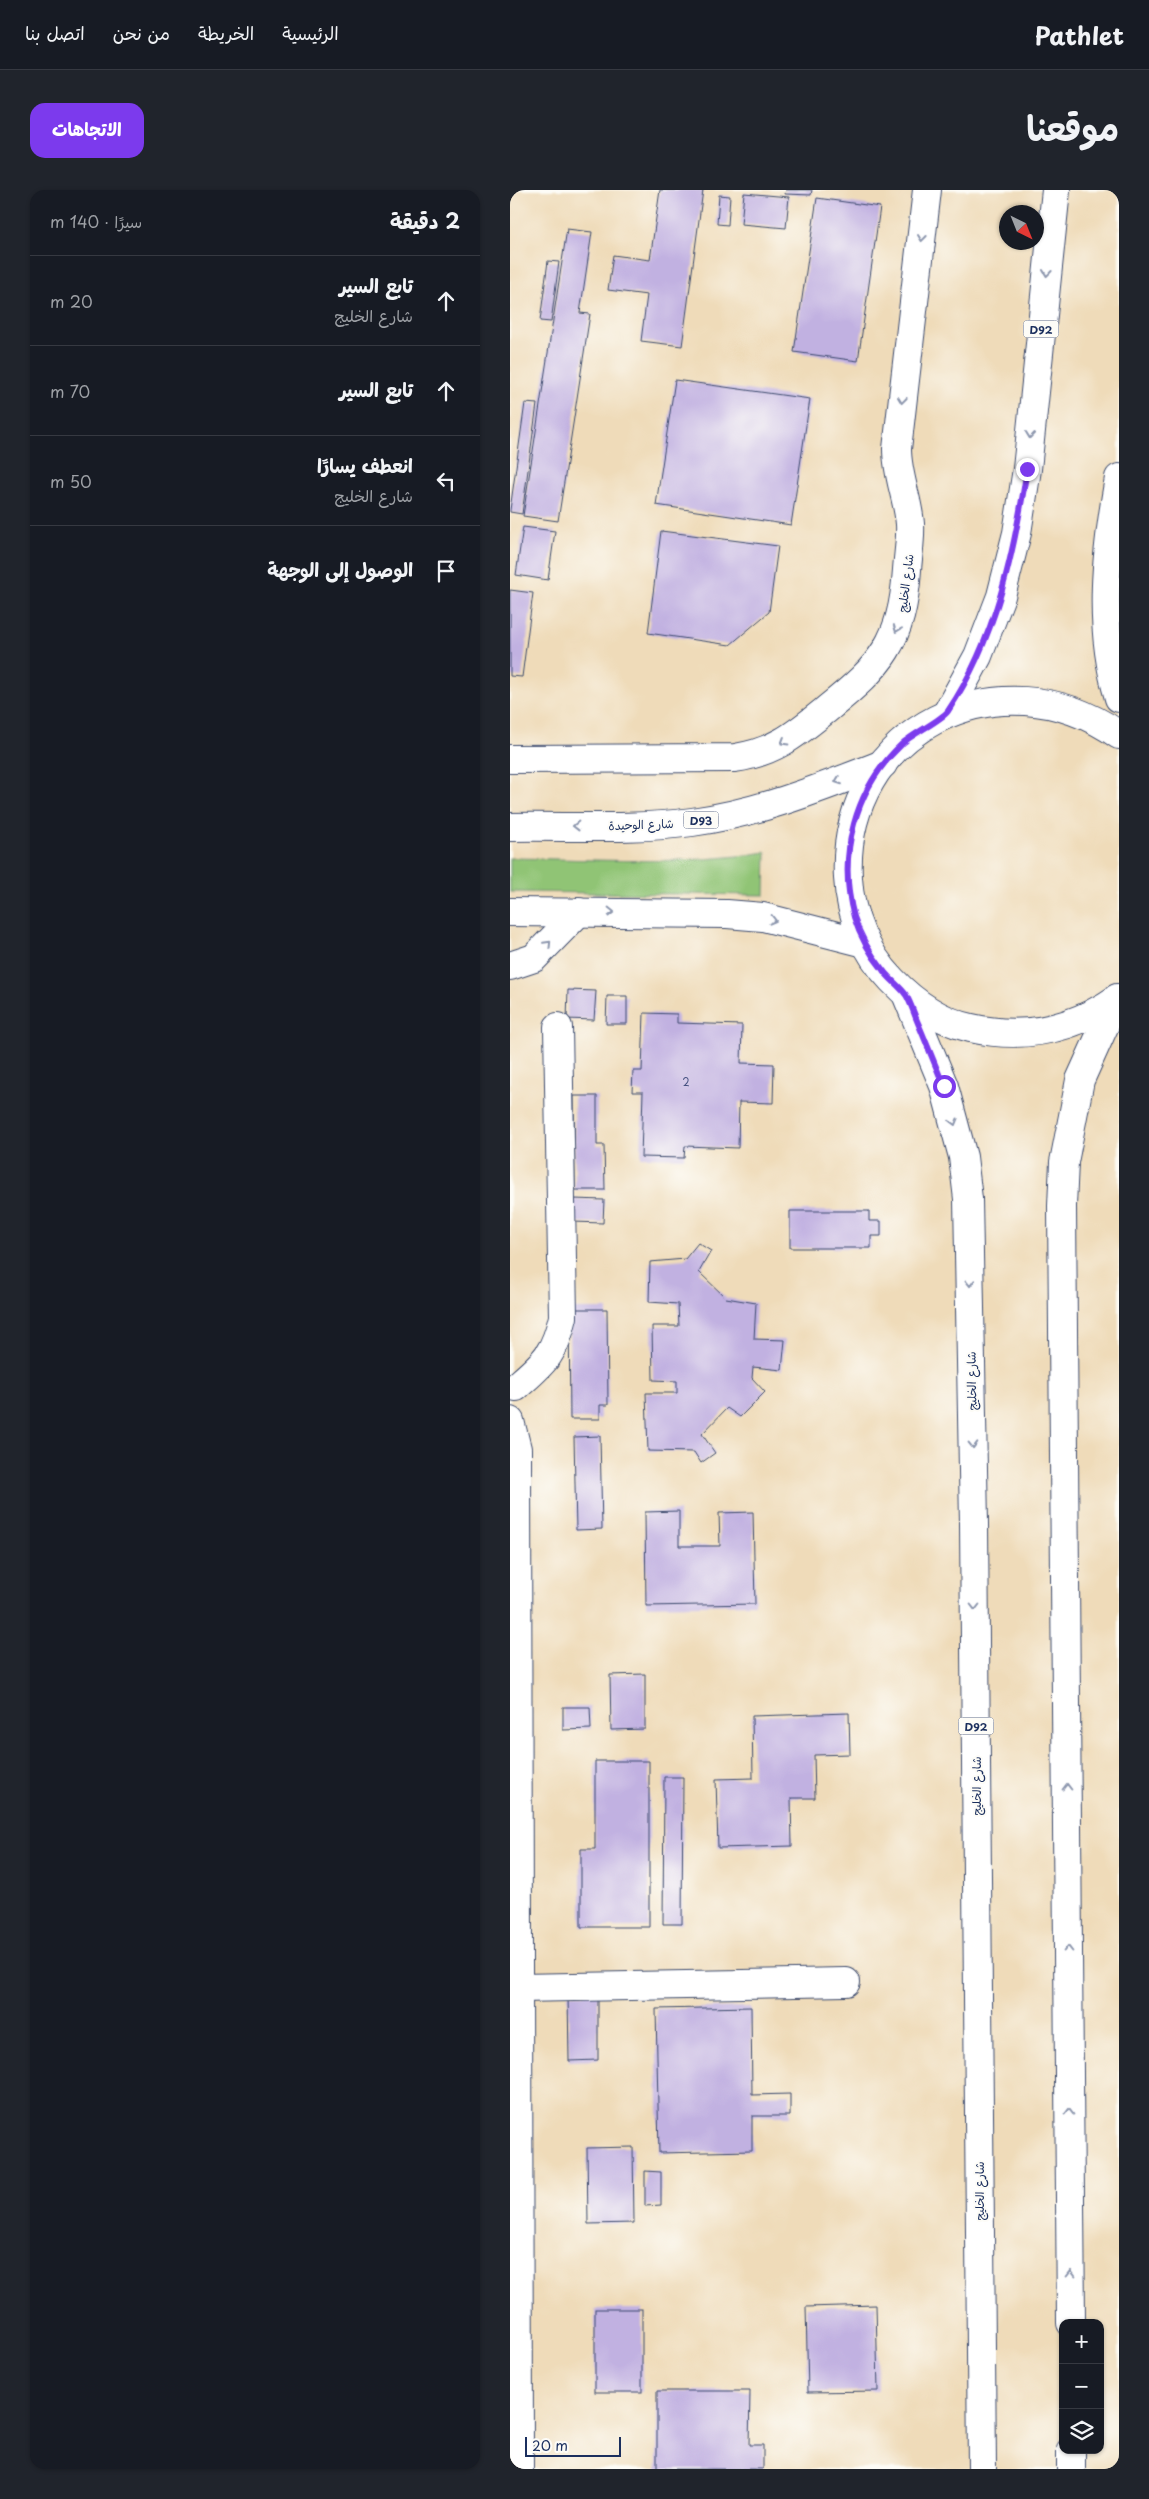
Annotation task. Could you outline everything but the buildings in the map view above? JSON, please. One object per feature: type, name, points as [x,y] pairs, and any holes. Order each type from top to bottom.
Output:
[{"type":"main road","name":"شارع الخليج","points":[[510,759],[735,758],[751,756],[767,751],[793,736],[858,684],[874,668],[888,649],[898,628],[906,585],[910,526],[899,476],[897,449],[927,190]]},
{"type":"main road","name":"D92","points":[[947,714],[978,656],[1001,596],[1017,533],[1027,469],[1056,190]]},
{"type":"main road","points":[[1119,479],[1108,533],[1105,586],[1108,641],[1119,698]]},
{"type":"main road","points":[[1118,998],[1089,1016],[1059,1028],[1027,1034],[994,1033],[962,1026],[932,1013],[906,994],[883,971],[866,943],[855,918],[849,892],[847,865],[850,838],[857,811],[868,786],[883,764],[902,743],[947,714],[996,700],[1021,699],[1070,708],[1092,718],[1119,735]]},
{"type":"main road","name":"شارع الوحيدة","points":[[510,828],[691,822],[744,812],[797,797],[883,764]]},
{"type":"main road","points":[[510,912],[727,914],[763,917],[866,943]]},
{"type":"main road","points":[[510,966],[534,958],[579,912]]},
{"type":"main road","name":"شارع الخليج","points":[[906,994],[944,1086],[964,1157],[968,1199],[974,1524],[982,2469]]},
{"type":"main road","points":[[1071,2319],[1062,1206],[1064,1162],[1080,1080],[1118,998]]},
{"type":"main road","points":[[516,1449],[522,1434],[524,1418],[522,1402],[513,1383],[548,1359],[555,1346],[563,1317],[558,1027]]},
{"type":"main road","points":[[510,1421],[516,1449],[519,2469]]},
{"type":"main road","points":[[518,1988],[846,1982]]},
{"type":"main road","points":[[1071,2454],[1071,2469]]},
{"type":"green space","points":[[766,852],[765,895],[510,892],[510,858],[670,860],[703,859]]},
{"type":"route","points":[[944,1086],[906,994],[883,971],[866,943],[855,918],[849,892],[847,865],[850,838],[857,811],[868,786],[883,764],[902,743],[924,727],[947,714],[978,656],[1001,596],[1017,533],[1027,469]]}]
